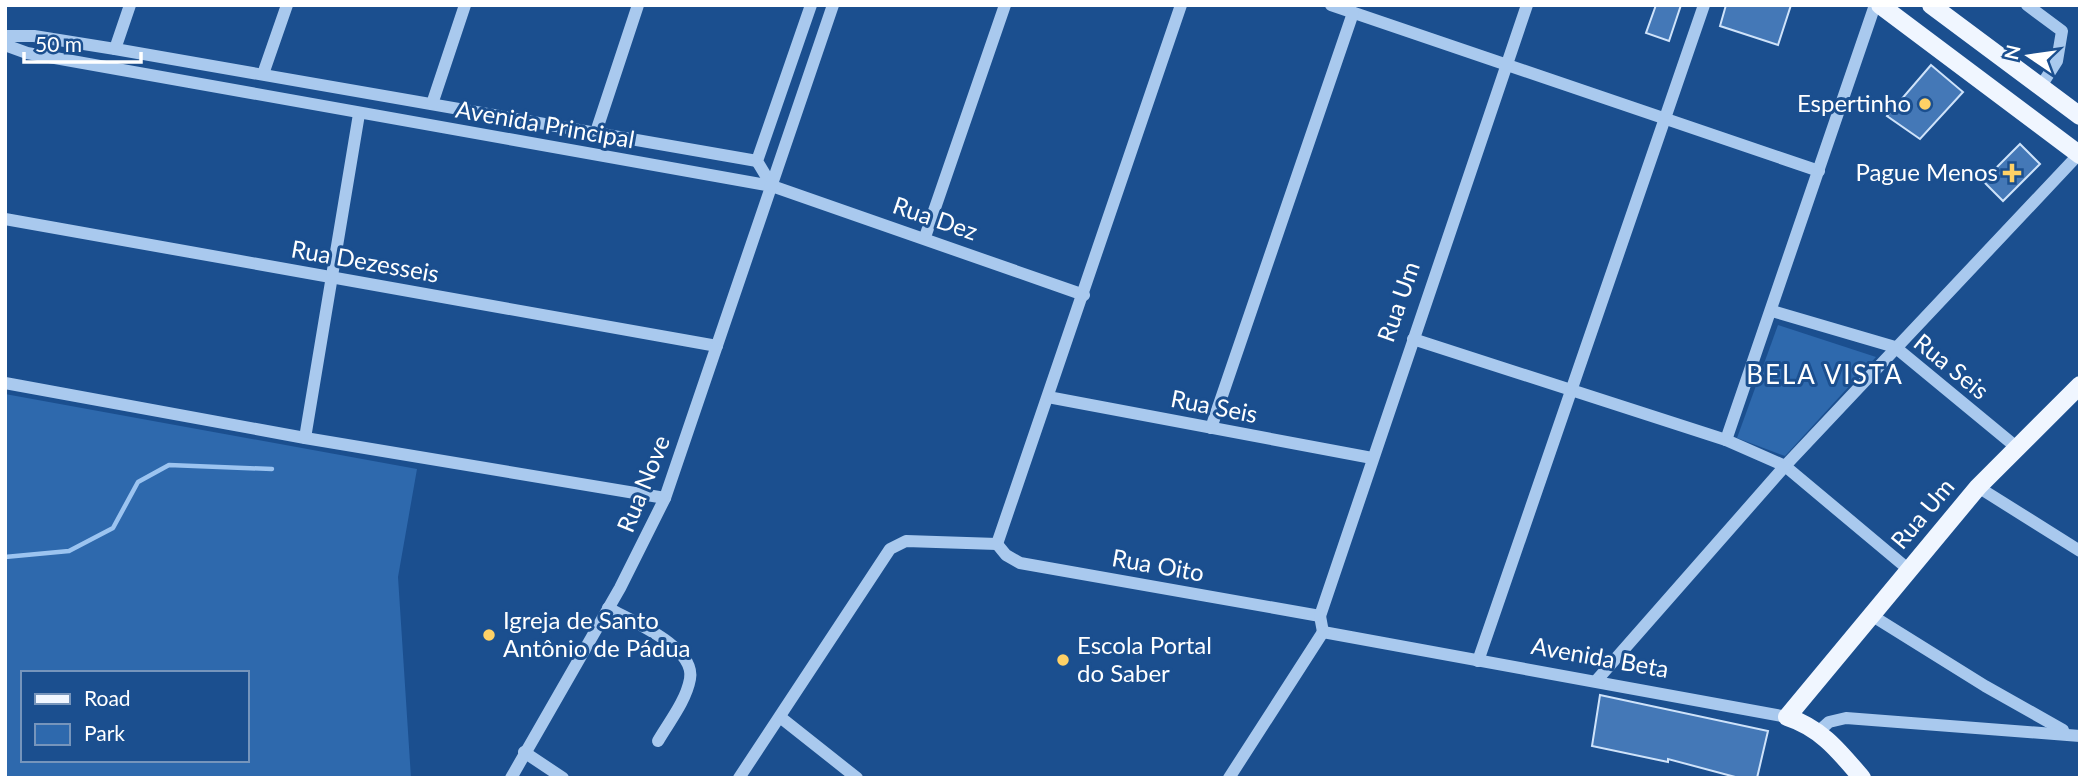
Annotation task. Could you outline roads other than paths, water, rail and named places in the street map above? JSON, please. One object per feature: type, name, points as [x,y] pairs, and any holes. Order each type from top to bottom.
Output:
[{"type":"main road","points":[[1878,5],[2079,154]]},
{"type":"main road","points":[[1941,7],[2080,116]]},
{"type":"main road","name":"Rua Um","points":[[1787,717],[1978,487],[2015,446],[2080,384]]},
{"type":"main road","name":"Avenida Beta","points":[[1787,717],[1819,731],[1862,778]]},
{"type":"street","points":[[115,48],[130,5]]},
{"type":"street","points":[[263,74],[287,5]]},
{"type":"street","points":[[432,104],[465,5]]},
{"type":"street","points":[[596,132],[638,5]]},
{"type":"street","points":[[772,186],[757,161],[811,5]]},
{"type":"street","points":[[772,186],[833,5]]},
{"type":"street","points":[[925,237],[1005,5]]},
{"type":"street","points":[[739,778],[890,549],[906,541],[997,544],[1181,5]]},
{"type":"street","points":[[1331,5],[1819,171]]},
{"type":"street","name":"Rua Um","points":[[1320,616],[1527,5]]},
{"type":"street","points":[[1478,661],[1704,5]]},
{"type":"street","points":[[1727,440],[1878,5]]},
{"type":"street","points":[[2027,5],[2062,31],[2057,61],[2041,86]]},
{"type":"street","points":[[1211,428],[1353,13]]},
{"type":"street","name":"Avenida Principal","points":[[5,36],[34,36],[115,48],[757,161]]},
{"type":"street","name":"Avenida Principal","points":[[5,45],[27,53],[772,186]]},
{"type":"street","points":[[312,105],[315,83]]},
{"type":"street","points":[[305,438],[334,278],[359,114]]},
{"type":"street","points":[[1596,681],[1785,466],[2079,154]]},
{"type":"street","name":"Rua Dez","points":[[772,186],[925,237],[1084,295]]},
{"type":"street","name":"Rua Nove","points":[[511,778],[608,608],[665,498],[772,186]]},
{"type":"street","name":"Rua Dezesseis","points":[[5,219],[718,346]]},
{"type":"street","name":"Rua Seis","points":[[1772,311],[1895,347],[2015,446]]},
{"type":"street","points":[[1413,339],[1727,440],[1785,466],[1908,569]]},
{"type":"street","points":[[5,383],[305,438],[665,498]]},
{"type":"street","name":"Rua Seis","points":[[1048,397],[1372,458]]},
{"type":"street","points":[[1978,487],[2080,551]]},
{"type":"street","name":"Rua Oito","points":[[997,544],[1006,555],[1020,563],[1320,616]]},
{"type":"street","points":[[608,608],[676,646],[687,663],[691,676],[683,698],[657,741]]},
{"type":"street","points":[[1871,615],[1985,686],[2075,735]]},
{"type":"street","points":[[1229,778],[1323,632],[1320,616]]},
{"type":"street","name":"Avenida Beta","points":[[1323,632],[1787,717]]},
{"type":"street","points":[[780,717],[857,778]]},
{"type":"street","points":[[1819,731],[1829,722],[1846,718],[2075,735]]},
{"type":"street","points":[[524,752],[563,778]]},
{"type":"waterway","points":[[5,557],[69,551],[113,528],[138,482],[169,465],[272,469]]},
{"type":"place","name":"Espertinho","points":[[1925,104]]},
{"type":"place","name":"Pague Menos","points":[[2012,173]]},
{"type":"place","name":"Igreja de Santo Antônio de Pádua","points":[[489,635]]},
{"type":"place","name":"Escola Portal do Saber","points":[[1063,660]]},
{"type":"district","name":"BELA VISTA","points":[[1825,375]]}]
